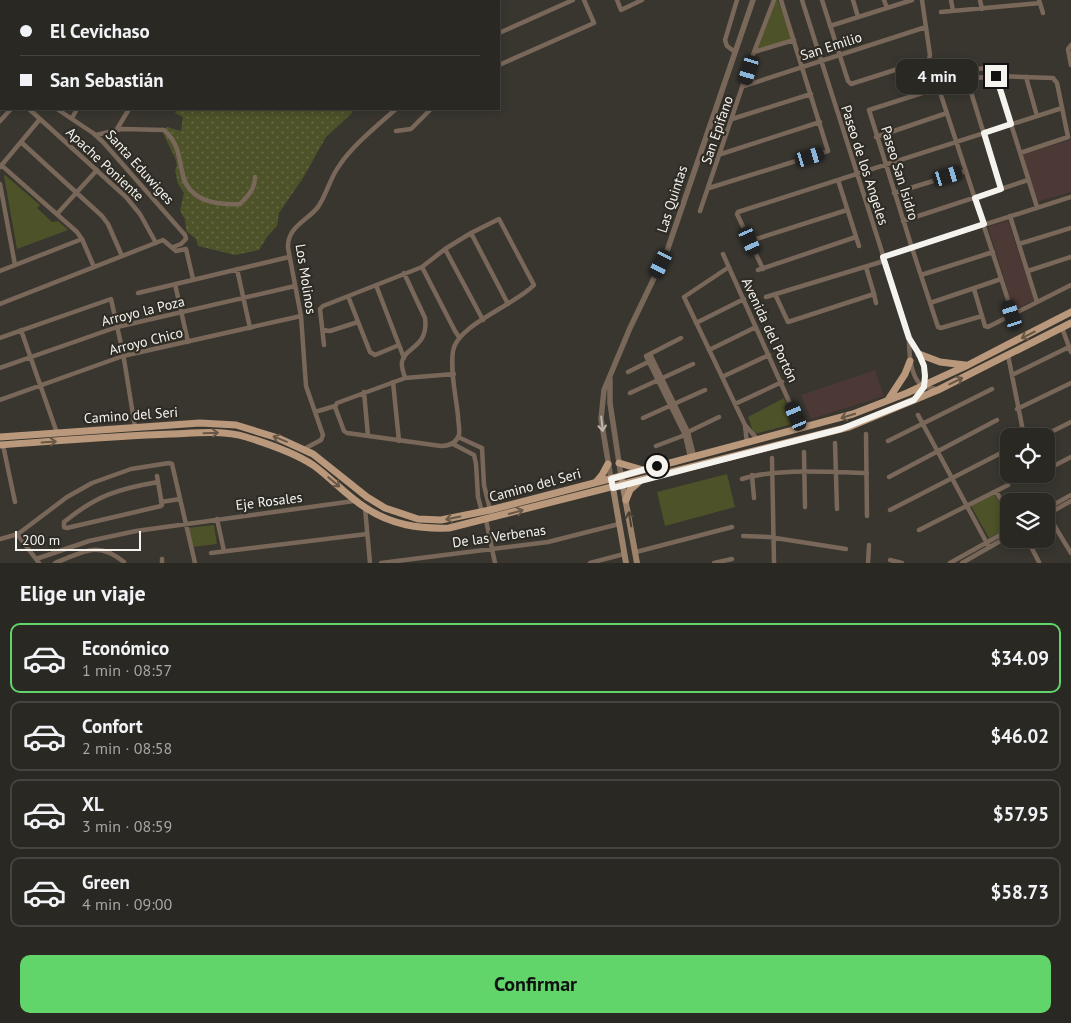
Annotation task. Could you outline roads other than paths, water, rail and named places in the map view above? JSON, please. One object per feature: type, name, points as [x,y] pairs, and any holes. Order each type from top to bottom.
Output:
[{"type":"main road","name":"Camino del Seri","points":[[0,437],[200,423],[236,425],[264,433],[304,449],[372,500],[396,513],[433,521],[452,519],[839,418],[888,400],[968,365],[1071,312]]},
{"type":"main road","name":"Camino del Seri","points":[[1,445],[141,435],[219,432],[232,434],[285,451],[302,459],[324,474],[365,508],[391,521],[423,528],[449,528],[841,429],[938,390],[1071,323]]},
{"type":"main road","points":[[918,351],[940,362],[968,365]]},
{"type":"main road","points":[[888,400],[900,383],[910,361]]},
{"type":"main road","points":[[619,462],[644,470]]},
{"type":"main road","points":[[595,483],[608,464]]},
{"type":"main road","points":[[621,476],[637,563]]},
{"type":"main road","points":[[611,479],[626,563]]},
{"type":"main road","points":[[626,500],[630,490],[640,480]]},
{"type":"street","points":[[500,33],[573,0]]},
{"type":"street","points":[[584,0],[597,28]]},
{"type":"street","points":[[616,0],[624,16]]},
{"type":"street","points":[[621,10],[642,0]]},
{"type":"street","points":[[735,52],[727,46],[725,40],[737,0]]},
{"type":"street","name":"Las Quintas","points":[[611,479],[602,429],[601,408],[604,390],[630,328],[667,251],[753,0]]},
{"type":"street","name":"San Epifano","points":[[700,211],[721,154],[754,52],[774,0]]},
{"type":"street","points":[[709,188],[825,153],[828,149],[781,0]]},
{"type":"street","name":"Paseo de los Angeles","points":[[802,0],[820,62],[909,338]]},
{"type":"street","points":[[822,0],[839,56],[850,84],[928,60],[930,57],[922,0]]},
{"type":"street","points":[[853,0],[858,17]]},
{"type":"street","points":[[884,0],[887,8]]},
{"type":"street","points":[[830,26],[912,0]]},
{"type":"street","points":[[951,0],[953,12]]},
{"type":"street","points":[[980,0],[982,9]]},
{"type":"street","points":[[1009,0],[1010,6]]},
{"type":"street","points":[[941,12],[1039,2],[1042,13]]},
{"type":"street","points":[[500,65],[594,23]]},
{"type":"street","name":"San Emilio","points":[[744,86],[926,27]]},
{"type":"street","points":[[754,52],[794,40]]},
{"type":"street","points":[[1071,45],[1068,49],[1071,65]]},
{"type":"street","points":[[986,68],[944,73],[939,76],[938,86],[1012,315]]},
{"type":"street","points":[[938,86],[966,78],[996,76],[1053,78],[1057,83],[1067,138],[1020,153]]},
{"type":"street","points":[[996,76],[1037,207]]},
{"type":"street","points":[[1026,77],[1037,116]]},
{"type":"street","name":"Paseo San Isidro","points":[[938,86],[869,110],[876,137],[938,327],[941,328],[982,316]]},
{"type":"street","points":[[970,89],[1001,189]]},
{"type":"street","points":[[732,119],[811,94]]},
{"type":"street","points":[[856,238],[760,270],[737,212],[1062,108]]},
{"type":"street","points":[[0,121],[10,110]]},
{"type":"street","name":"Apache Poniente","points":[[30,110],[134,205],[156,243]]},
{"type":"street","name":"Santa Eduwiges","points":[[59,110],[96,134],[114,152],[185,235],[186,239],[184,242],[173,247]]},
{"type":"street","points":[[72,118],[77,110]]},
{"type":"street","points":[[117,129],[129,110]]},
{"type":"street","name":"Los Molinos","points":[[304,449],[323,438],[304,380],[301,316],[289,258],[288,245],[290,235],[317,207],[331,178],[348,153],[395,110]]},
{"type":"street","points":[[396,131],[411,128],[431,110]]},
{"type":"street","points":[[876,137],[947,113]]},
{"type":"street","points":[[40,119],[0,166],[57,214],[82,239],[94,267]]},
{"type":"street","points":[[721,154],[820,122]]},
{"type":"street","points":[[96,134],[117,129],[164,130],[175,144],[188,187],[197,196],[210,202],[224,205],[240,204],[248,196],[255,184],[256,177]]},
{"type":"street","points":[[21,142],[102,216],[122,256]]},
{"type":"street","points":[[57,214],[97,170]]},
{"type":"street","points":[[894,193],[966,171]]},
{"type":"street","points":[[838,180],[859,246]]},
{"type":"street","points":[[903,221],[1028,180]]},
{"type":"street","points":[[0,184],[2,204],[16,265]]},
{"type":"street","points":[[766,297],[866,266],[912,248],[1071,197]]},
{"type":"street","points":[[750,241],[847,210]]},
{"type":"street","points":[[1010,216],[1037,302]]},
{"type":"street","points":[[324,346],[320,308],[422,267],[471,233],[500,220],[534,282],[533,286],[459,337],[453,351],[459,430],[458,437],[453,444]]},
{"type":"street","points":[[1020,244],[1071,228]]},
{"type":"street","points":[[471,233],[508,304]]},
{"type":"street","points":[[0,271],[82,239]]},
{"type":"street","points":[[0,304],[163,240],[176,251],[186,250],[193,280]]},
{"type":"street","points":[[446,249],[483,320]]},
{"type":"street","points":[[921,275],[993,252]]},
{"type":"street","name":"Avenida del Portón","points":[[723,254],[796,416]]},
{"type":"street","points":[[1028,271],[1071,257]]},
{"type":"street","points":[[138,293],[289,258]]},
{"type":"street","points":[[866,266],[876,302]]},
{"type":"street","points":[[422,267],[459,337]]},
{"type":"street","points":[[729,267],[684,298],[745,425],[758,440]]},
{"type":"street","points":[[237,270],[250,328]]},
{"type":"street","points":[[404,273],[426,324],[423,338],[404,358],[402,363],[405,378]]},
{"type":"street","points":[[930,303],[1001,279]]},
{"type":"street","points":[[175,284],[188,342]]},
{"type":"street","points":[[376,285],[404,358]]},
{"type":"street","points":[[974,289],[985,326],[989,327],[1071,285]]},
{"type":"street","name":"Arroyo la Poza","points":[[0,368],[117,327],[295,286]]},
{"type":"street","points":[[775,294],[791,328]]},
{"type":"street","points":[[788,322],[874,294]]},
{"type":"street","points":[[348,296],[372,354],[375,355],[399,345]]},
{"type":"street","points":[[0,338],[110,299],[136,427]]},
{"type":"street","points":[[696,323],[744,299]]},
{"type":"street","name":"Arroyo Chico","points":[[0,400],[123,356],[301,316]]},
{"type":"street","points":[[323,330],[330,331],[358,322]]},
{"type":"street","points":[[709,350],[756,327]]},
{"type":"street","points":[[1012,375],[1070,349],[1062,328]]},
{"type":"street","points":[[21,330],[56,432]]},
{"type":"street","points":[[648,355],[681,338]]},
{"type":"street","points":[[909,338],[910,361],[916,378],[923,385],[938,390]]},
{"type":"street","points":[[909,338],[918,351],[924,366],[923,385],[914,400]]},
{"type":"street","points":[[909,351],[918,351]]},
{"type":"street","points":[[648,355],[648,362],[660,380]]},
{"type":"street","points":[[648,355],[686,433],[692,457]]},
{"type":"street","points":[[722,377],[769,355]]},
{"type":"street","points":[[1008,355],[1022,428]]},
{"type":"street","points":[[628,372],[648,362]]},
{"type":"street","points":[[630,393],[692,364]]},
{"type":"street","points":[[315,412],[405,378],[454,374]]},
{"type":"street","name":"Las Quintas","points":[[610,377],[610,403],[621,476]]},
{"type":"street","points":[[393,382],[399,441]]},
{"type":"street","points":[[735,404],[782,382]]},
{"type":"street","points":[[1018,409],[1071,383]]},
{"type":"street","points":[[888,442],[992,389]]},
{"type":"street","points":[[643,418],[705,390]]},
{"type":"street","points":[[364,392],[368,436]]},
{"type":"street","points":[[335,406],[345,433],[444,446],[453,444],[474,455]]},
{"type":"street","points":[[918,415],[988,544]]},
{"type":"street","points":[[656,446],[719,417]]},
{"type":"street","points":[[889,477],[997,420]]},
{"type":"street","points":[[1055,430],[1071,422]]},
{"type":"street","points":[[745,425],[747,442]]},
{"type":"street","points":[[866,434],[867,516]]},
{"type":"street","points":[[458,437],[482,448]]},
{"type":"street","points":[[835,443],[837,509]]},
{"type":"street","points":[[1,445],[15,502]]},
{"type":"street","points":[[482,448],[477,450],[474,455],[478,497],[482,512]]},
{"type":"street","points":[[482,448],[484,484],[490,510]]},
{"type":"street","points":[[804,452],[805,507]]},
{"type":"street","points":[[890,510],[1000,453]]},
{"type":"street","points":[[1055,465],[1071,457]]},
{"type":"street","points":[[772,458],[774,563]]},
{"type":"street","points":[[476,464],[483,463]]},
{"type":"street","points":[[0,539],[17,534],[67,497],[92,483],[132,469],[172,464],[195,563]]},
{"type":"street","points":[[742,479],[752,475],[773,473],[867,473]]},
{"type":"street","points":[[752,475],[754,498]]},
{"type":"street","points":[[157,476],[158,482],[161,502],[161,506],[67,528],[64,527],[64,522],[88,504],[105,495],[158,482]]},
{"type":"street","points":[[477,485],[484,484]]},
{"type":"street","points":[[919,530],[1008,485]]},
{"type":"street","points":[[996,491],[1000,498]]},
{"type":"street","points":[[1055,504],[1071,495]]},
{"type":"street","points":[[161,502],[180,499]]},
{"type":"street","name":"Eje Rosales","points":[[38,561],[89,541],[112,535],[185,523],[356,501]]},
{"type":"street","points":[[1055,511],[1071,501]]},
{"type":"street","points":[[365,508],[370,563]]},
{"type":"street","points":[[217,519],[224,551]]},
{"type":"street","points":[[486,520],[495,563]]},
{"type":"street","name":"De las Verbenas","points":[[382,563],[548,542],[619,524]]},
{"type":"street","points":[[636,552],[732,527]]},
{"type":"street","points":[[1055,527],[1071,553]]},
{"type":"street","points":[[17,534],[38,561]]},
{"type":"street","points":[[211,553],[367,534]]},
{"type":"street","points":[[743,536],[774,538],[846,549]]},
{"type":"street","points":[[962,563],[1000,536]]},
{"type":"street","points":[[950,563],[1000,539]]},
{"type":"street","points":[[868,563],[869,545]]},
{"type":"street","points":[[1032,548],[1039,562]]},
{"type":"street","points":[[55,563],[96,549],[113,553],[124,562]]},
{"type":"street","points":[[590,563],[624,554]]},
{"type":"street","points":[[714,563],[732,559]]},
{"type":"street","points":[[890,560],[902,563]]}]
